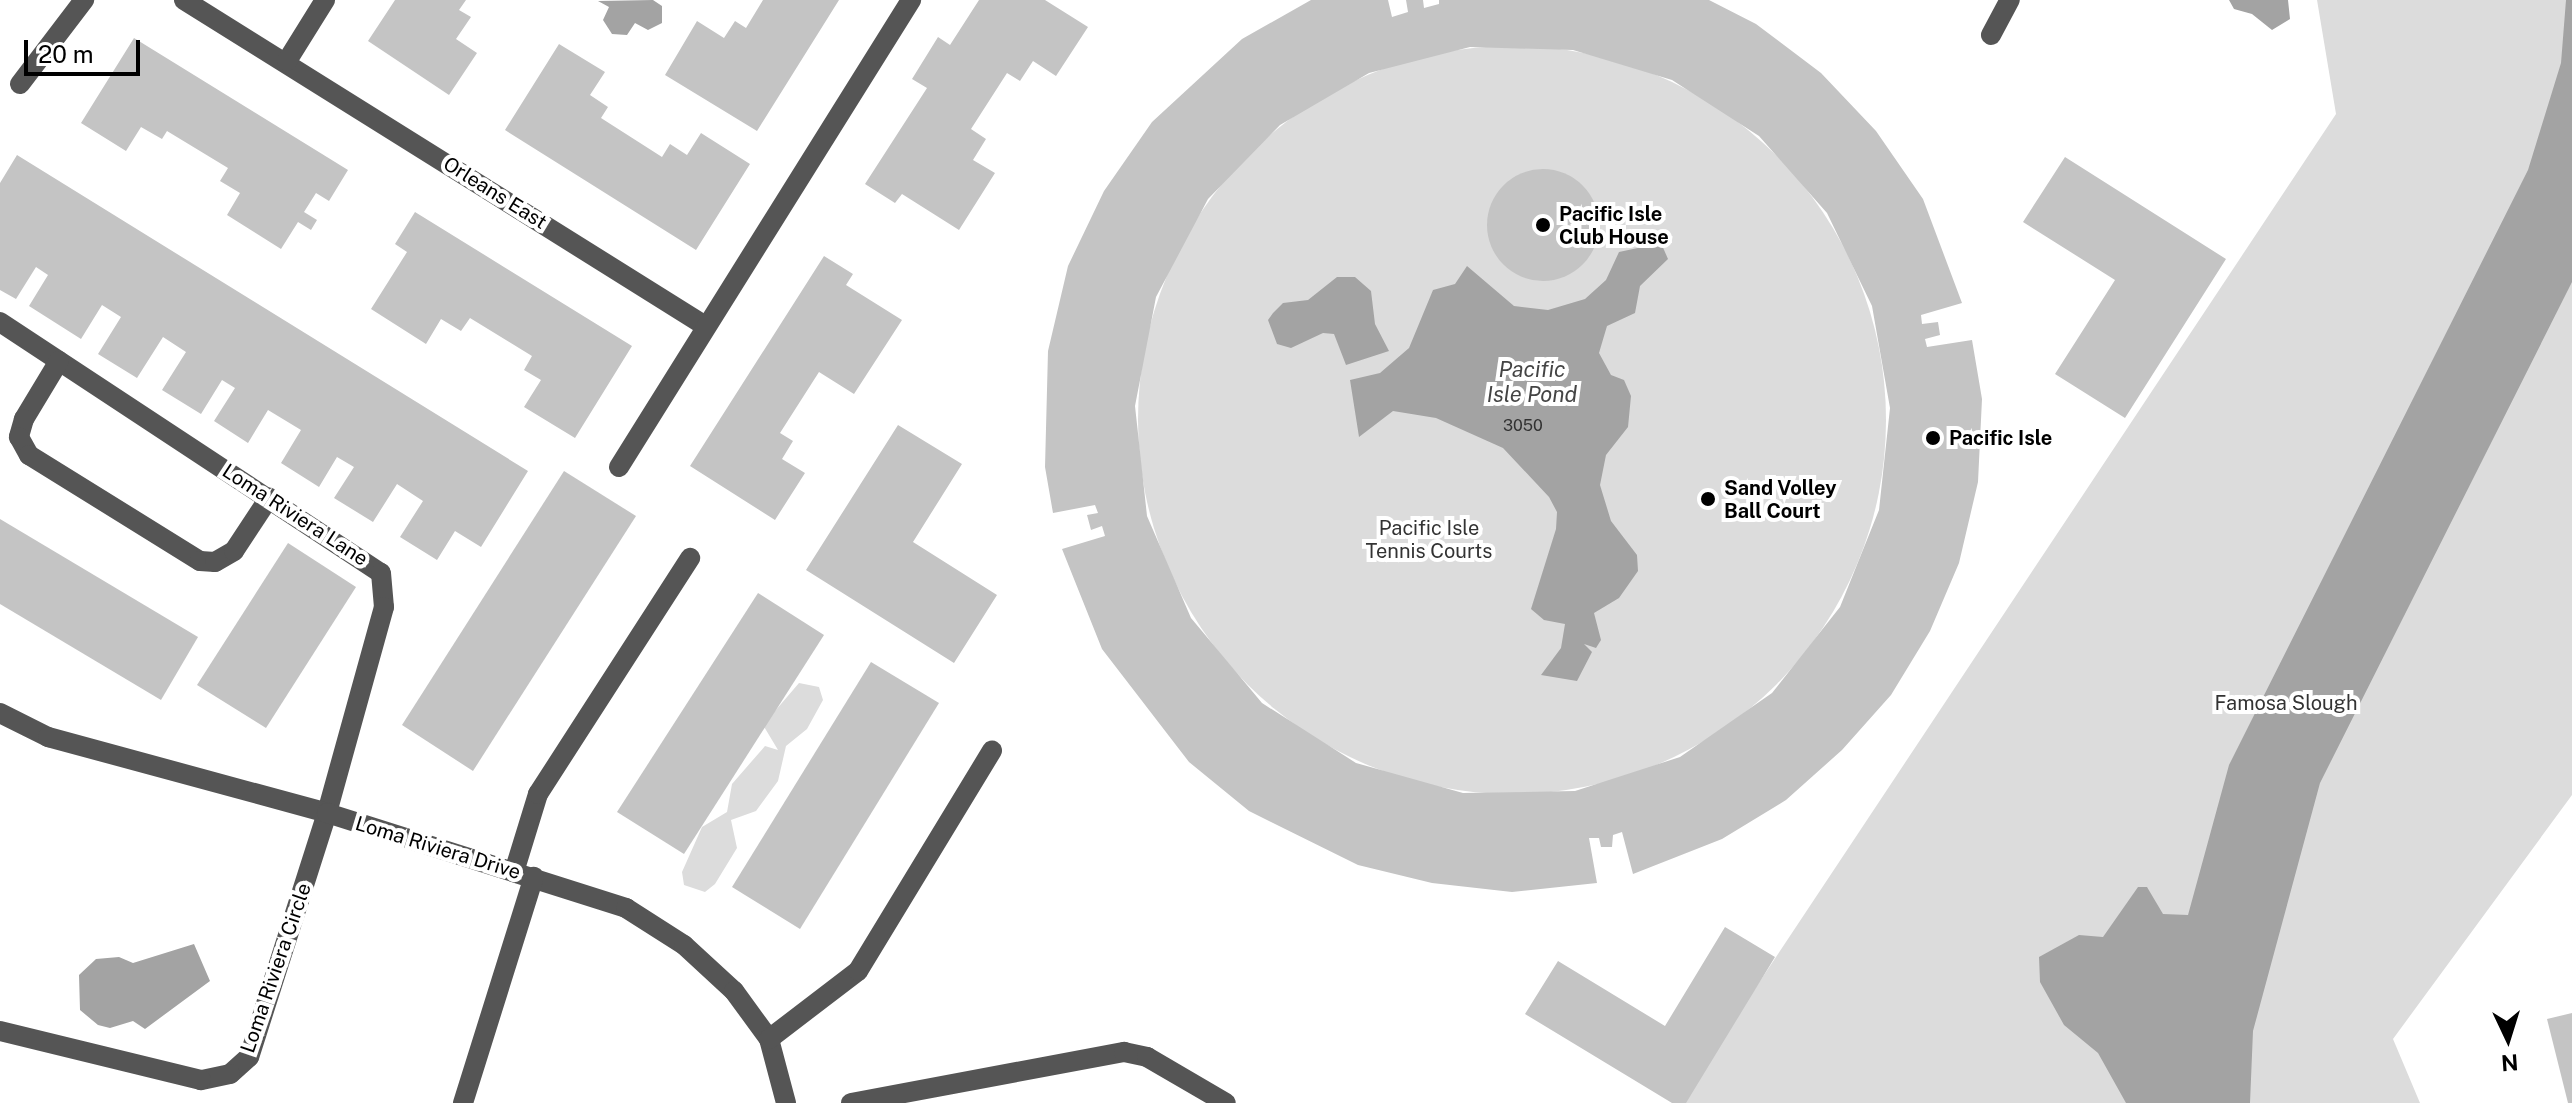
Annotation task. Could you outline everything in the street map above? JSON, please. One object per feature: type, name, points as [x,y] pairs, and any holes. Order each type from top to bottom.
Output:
[{"type":"street","points":[[20,84],[84,0]]},
{"type":"street","name":"Orleans East","points":[[184,0],[287,61],[704,325]]},
{"type":"street","points":[[287,61],[325,0]]},
{"type":"street","points":[[619,467],[704,325],[911,0]]},
{"type":"street","points":[[1991,35],[2010,0]]},
{"type":"street","name":"Loma Riviera Lane","points":[[0,322],[381,573],[384,607],[327,813]]},
{"type":"street","points":[[59,361],[24,419],[19,437],[29,455],[200,561],[215,562],[234,551],[269,498]]},
{"type":"street","points":[[463,1103],[524,875],[538,794],[690,558]]},
{"type":"street","name":"Loma Riviera Drive","points":[[0,713],[48,737],[327,813],[626,908],[684,945],[734,991],[769,1039],[786,1103]]},
{"type":"street","points":[[769,1039],[858,971],[992,751]]},
{"type":"street","name":"Loma Riviera Circle","points":[[0,1031],[201,1080],[230,1074],[249,1057],[327,813]]},
{"type":"street","points":[[851,1103],[1124,1052],[1147,1057],[1201,1096],[1226,1103]]},
{"type":"green space","name":"Famosa Slough","points":[[2317,0],[2572,0],[2572,795],[2393,1039],[2420,1103],[1679,1103],[2336,114]]},
{"type":"green space","name":"Pacific Isle Tennis Courts","points":[[1512,46],[1585,53],[1655,74],[1720,109],[1777,155],[1823,212],[1858,277],[1879,347],[1886,420],[1879,493],[1858,563],[1823,628],[1777,685],[1720,731],[1655,766],[1585,787],[1512,794],[1439,787],[1369,766],[1304,731],[1247,685],[1201,628],[1166,563],[1145,493],[1138,420],[1145,347],[1166,277],[1201,212],[1247,155],[1304,109],[1369,74],[1439,53]]},
{"type":"green space","points":[[799,683],[819,687],[823,700],[807,729],[786,746],[778,781],[756,811],[731,820],[737,848],[715,884],[705,892],[684,885],[682,872],[702,827],[727,812],[732,784],[765,746],[778,750],[763,725]]},
{"type":"water","points":[[653,0],[662,6],[662,23],[648,30],[635,23],[627,35],[612,34],[603,20],[609,7],[598,1]]},
{"type":"water","points":[[2229,0],[2288,0],[2290,19],[2272,30],[2252,14],[2234,9]]},
{"type":"water","points":[[2566,0],[2572,0],[2572,282],[2320,783],[2253,1031],[2250,1103],[2126,1103],[2098,1053],[2064,1025],[2040,982],[2039,957],[2079,935],[2103,937],[2138,887],[2147,887],[2163,914],[2188,915],[2229,765],[2528,170],[2561,63]]},
{"type":"water","name":"Pacific Isle Pond","points":[[1661,243],[1668,259],[1640,286],[1635,313],[1607,326],[1599,353],[1611,375],[1624,380],[1631,396],[1628,427],[1606,455],[1600,485],[1611,521],[1637,555],[1638,571],[1619,598],[1594,613],[1601,640],[1596,648],[1584,644],[1592,652],[1577,681],[1541,675],[1561,648],[1565,624],[1544,620],[1531,609],[1556,529],[1557,512],[1549,497],[1503,448],[1436,418],[1393,411],[1359,437],[1350,380],[1380,373],[1409,348],[1433,290],[1455,284],[1467,266],[1514,306],[1548,310],[1585,299],[1606,280],[1619,252]]},
{"type":"water","points":[[1337,277],[1355,277],[1371,291],[1375,324],[1389,351],[1346,365],[1334,334],[1323,333],[1291,348],[1277,344],[1268,320],[1273,313],[1283,303],[1308,300]]},
{"type":"water","points":[[194,944],[210,981],[145,1029],[133,1021],[110,1028],[98,1025],[80,1010],[79,975],[96,959],[119,957],[133,963]]},
{"type":"building","points":[[395,0],[466,0],[459,10],[471,17],[456,39],[477,53],[449,95],[368,41]]},
{"type":"building","points":[[763,0],[839,0],[757,131],[665,75],[697,21],[724,38],[735,21],[746,28]]},
{"type":"building","points":[[979,0],[1045,0],[1088,27],[1056,76],[1033,61],[1020,81],[1007,73],[971,129],[986,139],[973,160],[995,173],[959,230],[902,194],[895,203],[865,184],[927,88],[912,79],[938,37],[950,45]]},
{"type":"building","name":"Pacific Isle","points":[[1311,0],[1388,0],[1392,17],[1408,12],[1406,0],[1423,0],[1424,8],[1439,4],[1439,0],[1709,0],[1756,24],[1821,73],[1876,131],[1923,199],[1962,303],[1921,315],[1922,324],[1938,322],[1940,335],[1925,339],[1927,347],[1972,340],[1982,399],[1978,482],[1959,563],[1930,631],[1891,695],[1842,750],[1786,800],[1722,839],[1633,874],[1622,832],[1613,835],[1612,847],[1601,847],[1599,838],[1589,838],[1597,883],[1512,892],[1432,883],[1358,865],[1249,811],[1189,762],[1102,649],[1062,549],[1105,536],[1102,526],[1091,530],[1087,515],[1098,513],[1095,505],[1053,513],[1045,467],[1048,351],[1068,266],[1104,191],[1152,122],[1242,39]],"holes":[[[1470,47],[1573,50],[1672,80],[1759,136],[1827,213],[1872,306],[1890,408],[1879,510],[1840,607],[1772,693],[1680,757],[1575,791],[1463,793],[1356,763],[1262,703],[1191,618],[1147,516],[1135,406],[1156,297],[1208,199],[1280,125],[1369,73]]]},
{"type":"building","points":[[134,38],[348,170],[329,201],[316,193],[304,212],[317,220],[311,230],[298,222],[281,249],[227,215],[240,193],[220,181],[228,168],[167,131],[162,139],[141,127],[126,151],[81,123]]},
{"type":"building","points":[[559,44],[605,72],[590,95],[608,107],[601,118],[662,157],[670,144],[687,155],[701,133],[750,164],[696,250],[505,130]]},
{"type":"building","points":[[17,155],[528,471],[481,547],[455,531],[437,560],[400,537],[423,501],[397,484],[373,522],[334,498],[354,467],[337,457],[319,487],[281,463],[301,430],[268,410],[248,443],[214,421],[235,388],[222,380],[201,414],[162,390],[186,352],[163,337],[137,378],[98,354],[121,317],[102,305],[81,339],[29,306],[48,275],[36,267],[16,299],[0,290],[0,183]]},
{"type":"building","points":[[2065,157],[2226,259],[2125,418],[2055,374],[2115,280],[2023,222]]},
{"type":"building","name":"Pacific Isle Club House","points":[[1543,169],[1564,174],[1582,186],[1594,204],[1599,225],[1594,246],[1582,264],[1564,276],[1543,281],[1522,276],[1504,264],[1492,246],[1487,225],[1492,204],[1504,186],[1522,174]]},
{"type":"building","points":[[415,212],[632,346],[575,438],[524,407],[541,380],[524,370],[532,356],[470,318],[461,331],[441,319],[426,344],[371,309],[407,252],[395,244]]},
{"type":"building","points":[[824,256],[853,274],[846,285],[902,320],[854,394],[819,372],[780,433],[793,441],[782,459],[805,473],[775,520],[690,466]]},
{"type":"building","points":[[898,425],[962,464],[913,542],[997,595],[954,663],[806,570]]},
{"type":"building","points":[[564,471],[636,516],[473,771],[402,725]]},
{"type":"building","points":[[0,519],[198,637],[161,700],[0,604]]},
{"type":"building","points":[[288,543],[356,587],[266,728],[197,685]]},
{"type":"building","points":[[758,593],[824,635],[684,854],[617,812]]},
{"type":"building","points":[[871,662],[939,703],[800,929],[732,887]]},
{"type":"building","points":[[1725,927],[1775,957],[1686,1103],[1672,1103],[1525,1014],[1558,961],[1665,1026]]},
{"type":"building","points":[[2572,1013],[2572,1103],[2568,1103],[2547,1019]]},
{"type":"place","name":"Pacific Isle Club House","points":[[1543,225]]},
{"type":"place","name":"Pacific Isle","points":[[1933,438]]},
{"type":"place","name":"Sand Volley Ball Court","points":[[1708,499]]}]
